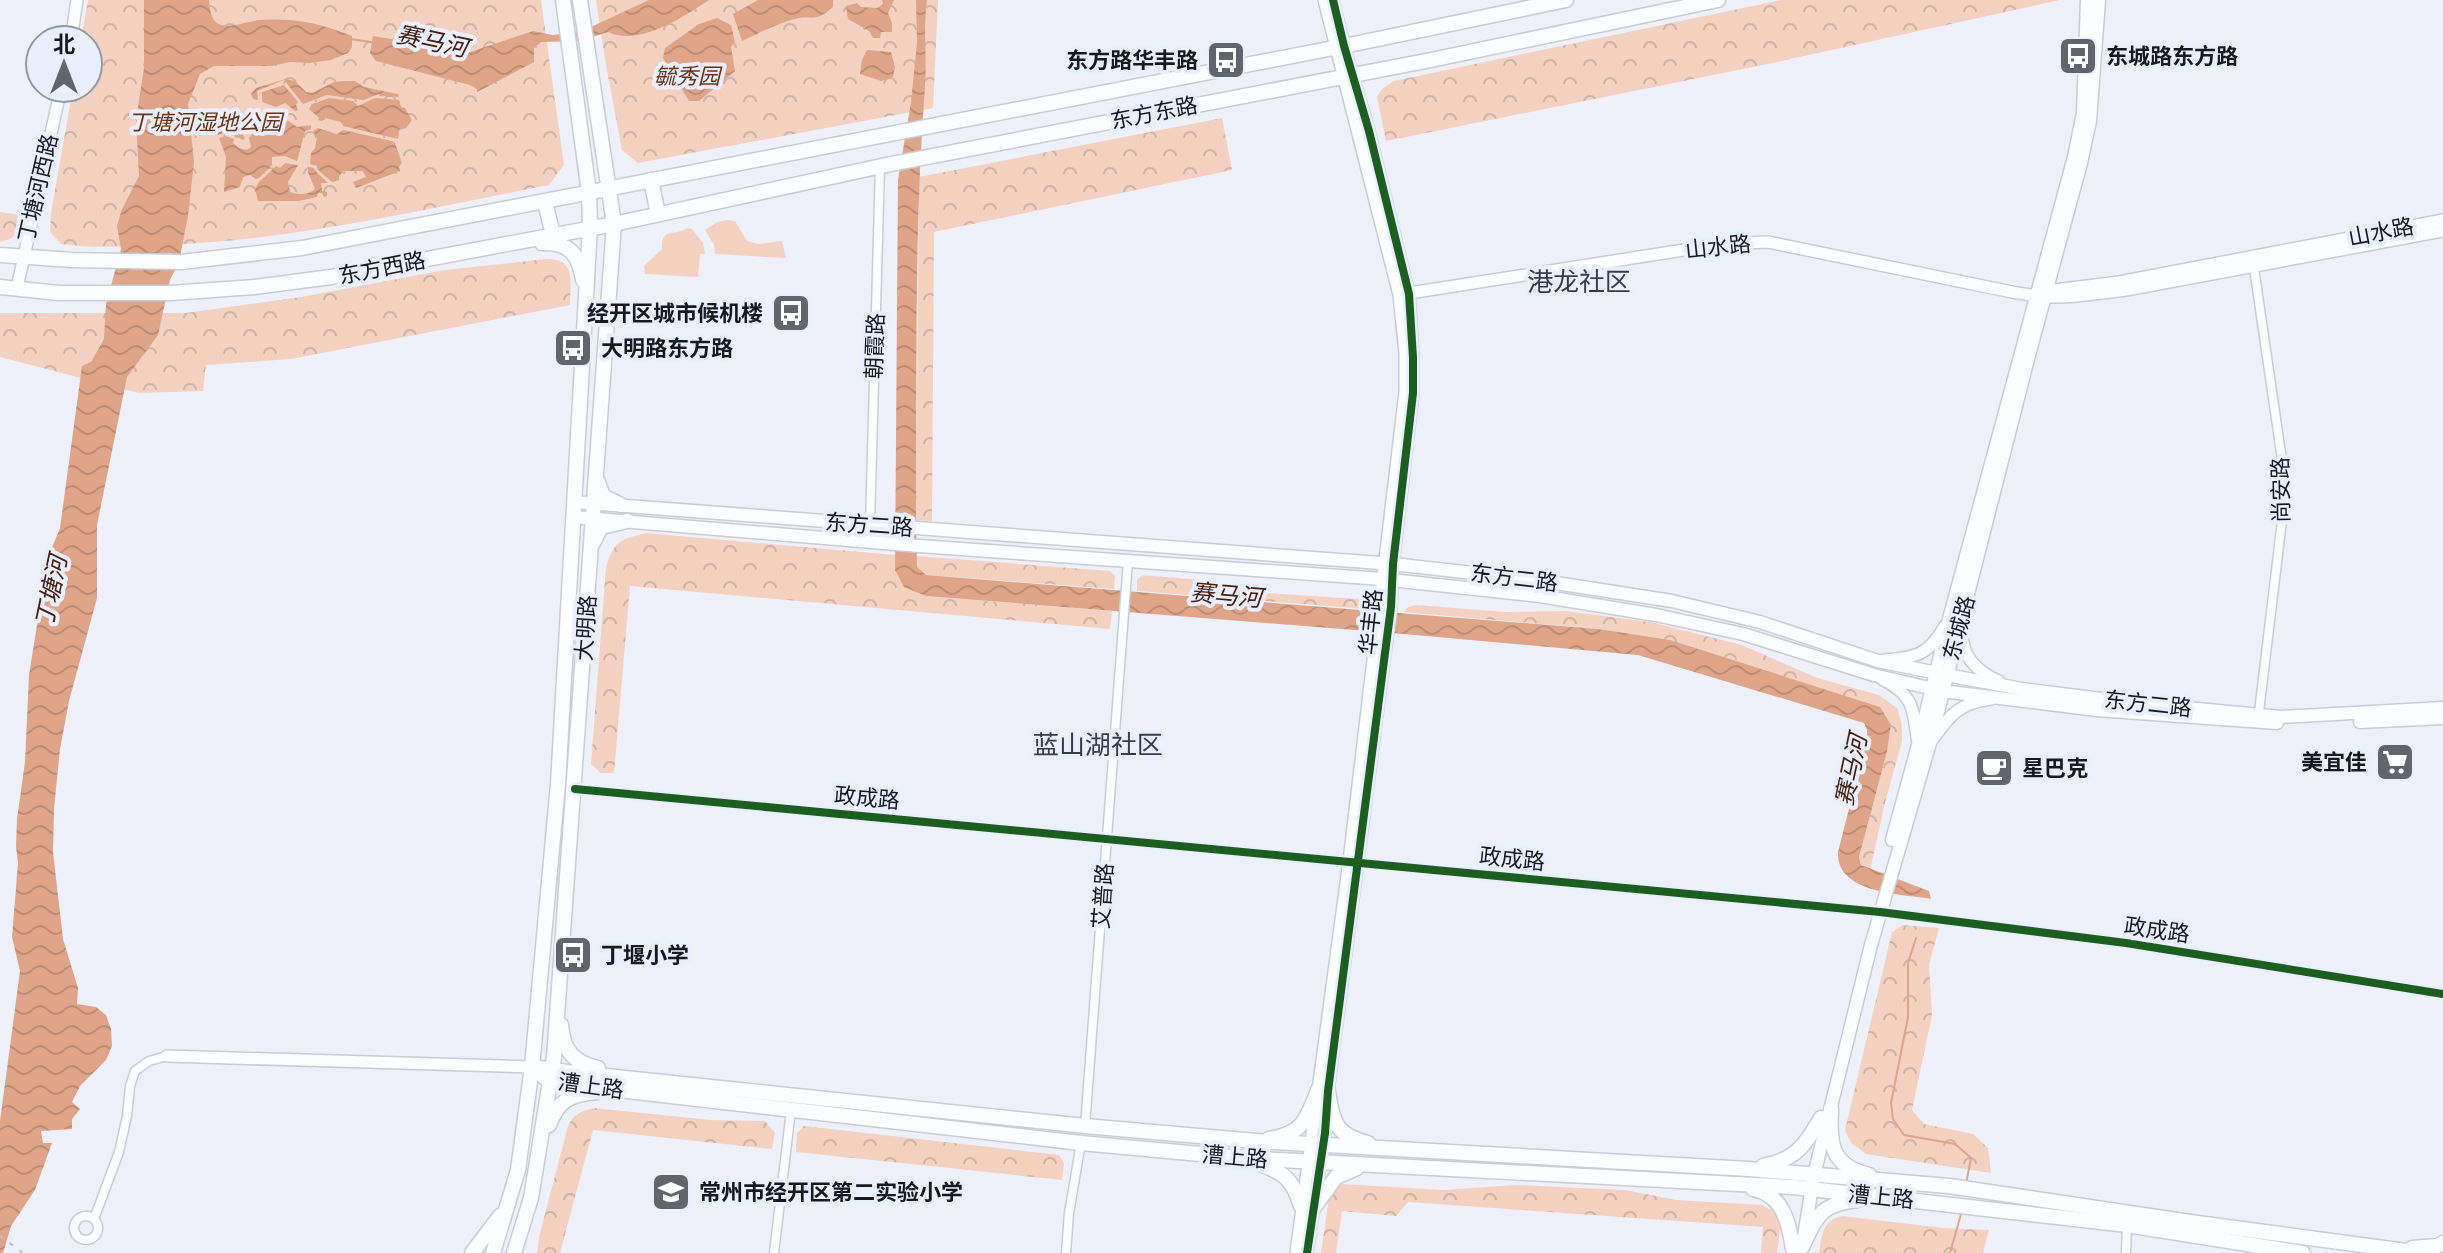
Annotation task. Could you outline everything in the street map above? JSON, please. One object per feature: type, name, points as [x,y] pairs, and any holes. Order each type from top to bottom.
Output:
[{"type":"main road","name":"大明路","points":[[493,1253],[518,1170],[532,1067],[558,784],[586,301],[589,193],[563,0]]},
{"type":"main road","name":"东方东路","points":[[589,193],[1566,0]]},
{"type":"main road","name":"东方东路","points":[[590,227],[1718,0]]},
{"type":"main road","name":"东城路","points":[[2042,294],[2083,113],[2087,0]]},
{"type":"main road","name":"东城路","points":[[1797,1251],[1809,1182],[1876,912],[1924,744],[1936,689],[2090,121],[2099,0]]},
{"type":"main road","name":"大明路","points":[[514,1253],[531,1198],[538,1159],[551,1076],[559,994],[614,224],[581,7]]},
{"type":"main road","points":[[651,180],[658,214]]},
{"type":"main road","name":"东方西路","points":[[23,257],[181,262],[302,248],[589,193]]},
{"type":"main road","points":[[545,202],[553,235]]},
{"type":"main road","name":"东方西路","points":[[17,288],[105,294],[254,287],[331,277],[590,227]]},
{"type":"main road","points":[[502,245],[556,243],[573,252],[580,265],[586,301]]},
{"type":"main road","points":[[0,255],[23,257]]},
{"type":"main road","points":[[0,287],[17,288]]},
{"type":"main road","points":[[596,474],[603,496],[621,505]]},
{"type":"main road","name":"东方二路","points":[[574,509],[594,503],[1388,564],[1556,583],[1672,601],[1760,622],[1878,661],[2022,689],[2258,719],[2443,708]]},
{"type":"main road","name":"东方二路","points":[[574,509],[593,519],[1388,580],[1540,596],[1656,615],[1743,634],[1874,675],[1936,689],[2097,710],[2387,722],[2443,718]]},
{"type":"main road","points":[[591,547],[601,527],[627,521]]},
{"type":"main road","points":[[559,994],[562,1032],[573,1057],[584,1065],[657,1081]]},
{"type":"main road","name":"漕上路","points":[[532,1067],[551,1076],[621,1090],[1081,1143],[1314,1163],[1721,1183],[1949,1186],[2375,1247]]},
{"type":"main road","name":"漕上路","points":[[551,1076],[657,1081],[1085,1126],[1316,1146],[1748,1169],[1877,1197],[2127,1225]]},
{"type":"main road","points":[[538,1159],[554,1110],[566,1099],[584,1093],[621,1090]]},
{"type":"main road","points":[[1256,1141],[1279,1138],[1295,1131],[1307,1121],[1323,1091]]},
{"type":"main road","points":[[1323,1091],[1340,1131],[1351,1139],[1400,1149]]},
{"type":"main road","points":[[1748,1169],[1774,1164],[1800,1151],[1826,1113]]},
{"type":"main road","points":[[1826,1113],[1833,1149],[1841,1162],[1855,1171],[1909,1184]]},
{"type":"main road","points":[[1243,1158],[1275,1169],[1290,1180],[1307,1208],[1336,1177],[1367,1165]]},
{"type":"main road","points":[[1721,1183],[1765,1191],[1781,1207],[1797,1251]]},
{"type":"main road","points":[[1797,1251],[1817,1216],[1829,1207],[1845,1201],[1877,1197]]},
{"type":"main road","points":[[525,1253],[531,1198]]},
{"type":"main road","points":[[472,1253],[507,1206]]},
{"type":"main road","points":[[2127,1225],[2303,1253]]},
{"type":"main road","points":[[2375,1247],[2412,1248],[2443,1243]]},
{"type":"main road","points":[[2375,1247],[2421,1253]]},
{"type":"street","points":[[73,24],[77,0]]},
{"type":"street","name":"华丰路","points":[[1296,1253],[1314,1163],[1354,862],[1388,564],[1413,393],[1404,294],[1348,76],[1324,0]]},
{"type":"street","name":"华丰路","points":[[1333,0],[1340,47]]},
{"type":"street","name":"丁塘河西路","points":[[17,288],[57,104]]},
{"type":"street","name":"朝霞路","points":[[870,525],[886,165]]},
{"type":"street","name":"山水路","points":[[1404,294],[1722,244],[1768,242],[2017,293],[2126,290],[2443,220]]},
{"type":"street","name":"山水路","points":[[2253,262],[2443,231]]},
{"type":"street","name":"尚安路","points":[[2253,262],[2285,496],[2258,719]]},
{"type":"street","name":"艾普路","points":[[1085,1126],[1128,561]]},
{"type":"street","points":[[1878,661],[1908,658],[1924,652],[1955,618]]},
{"type":"street","points":[[1955,618],[1965,650],[1976,666],[1989,677],[2022,689]]},
{"type":"street","points":[[1874,675],[1903,690],[1924,744],[1959,708],[2005,697]]},
{"type":"street","name":"政成路","points":[[575,789],[1876,912],[2126,943],[2443,994]]},
{"type":"street","points":[[94,1219],[119,1152],[135,1071],[149,1061],[167,1056]]},
{"type":"street","name":"漕上路","points":[[167,1056],[532,1067]]},
{"type":"street","points":[[774,1253],[791,1110]]},
{"type":"street","points":[[1066,1253],[1069,1213],[1081,1143]]},
{"type":"street","name":"华丰路","points":[[1307,1208],[1307,1253]]},
{"type":"street","points":[[2126,1253],[2127,1225]]},
{"type":"green space","name":"丁塘河湿地公园","points":[[88,0],[541,0],[564,165],[549,185],[309,230],[164,245],[99,247],[61,244],[50,232],[51,213],[70,104],[104,104],[104,24],[84,24]]},
{"type":"green space","name":"毓秀园","points":[[596,0],[938,0],[933,108],[638,163],[622,150]]},
{"type":"green space","points":[[1781,0],[2060,0],[1758,66],[1386,141],[1377,97],[1394,81]]},
{"type":"green space","points":[[1222,118],[1232,170],[934,232],[932,521],[916,520],[919,177]]},
{"type":"green space","points":[[0,212],[27,216],[17,233],[0,242]]},
{"type":"green space","points":[[735,221],[747,241],[758,244],[782,241],[786,258],[715,254],[714,245],[705,230],[717,222]]},
{"type":"green space","points":[[692,229],[703,243],[705,254],[700,254],[698,277],[645,274],[644,266],[662,249],[664,237]]},
{"type":"green space","points":[[556,260],[567,267],[571,280],[570,305],[291,359],[206,365],[203,391],[139,393],[0,357],[0,313],[186,313],[301,297],[445,270]]},
{"type":"green space","points":[[646,533],[895,555],[895,570],[926,596],[1112,611],[1110,629],[630,586],[614,773],[601,773],[591,764],[606,567],[620,542]]},
{"type":"green space","points":[[917,556],[1110,571],[1115,576],[1114,589],[926,575],[917,568]]},
{"type":"green space","points":[[1143,575],[1211,581],[1266,593],[1358,599],[1366,609],[1137,591],[1137,580]]},
{"type":"green space","points":[[1416,605],[1506,612],[1566,611],[1650,622],[1742,645],[1817,678],[1879,695],[1897,708],[1902,741],[1870,870],[1861,865],[1859,857],[1887,752],[1891,725],[1598,629],[1404,612]]},
{"type":"green space","points":[[1903,925],[1939,928],[1929,965],[1932,1015],[1912,1110],[1924,1124],[1973,1134],[1988,1148],[1991,1173],[1866,1154],[1851,1143],[1845,1130],[1892,932]]},
{"type":"green space","points":[[594,1108],[711,1120],[765,1121],[775,1133],[772,1149],[593,1130],[560,1253],[537,1253],[568,1126],[578,1114]]},
{"type":"green space","points":[[804,1126],[1059,1155],[1064,1163],[1062,1180],[796,1152],[797,1133]]},
{"type":"green space","points":[[1341,1184],[1444,1190],[1516,1185],[1625,1190],[1676,1200],[1762,1205],[1776,1213],[1781,1224],[1777,1253],[1761,1253],[1763,1227],[1408,1202],[1396,1216],[1342,1211],[1336,1253],[1321,1253],[1329,1197]]},
{"type":"green space","points":[[1842,1216],[1989,1230],[1983,1253],[1819,1253],[1827,1225]]},
{"type":"water","name":"丁塘河","points":[[144,0],[209,0],[213,18],[222,25],[260,20],[307,22],[352,36],[352,47],[348,53],[331,60],[310,63],[214,66],[200,74],[188,104],[194,162],[188,216],[179,262],[170,280],[158,335],[127,377],[97,525],[97,598],[69,701],[54,809],[53,852],[63,939],[78,988],[77,1004],[96,1007],[106,1015],[112,1046],[106,1060],[80,1086],[72,1102],[80,1109],[72,1119],[72,1129],[41,1131],[43,1143],[52,1143],[35,1190],[11,1226],[3,1253],[0,1253],[0,1121],[20,971],[12,937],[18,863],[17,819],[25,762],[29,675],[49,579],[51,550],[60,528],[82,366],[91,362],[104,339],[106,304],[121,249],[117,226],[139,176],[136,120],[144,68]]},
{"type":"water","points":[[649,0],[709,0],[674,22],[647,33],[620,36],[608,32],[579,41],[541,42],[534,48],[534,62],[477,92],[470,85],[376,61],[370,53],[373,36],[470,52],[533,31],[552,35],[580,32]]},
{"type":"water","points":[[758,0],[833,0],[833,7],[821,16],[785,22],[742,41],[733,14]]},
{"type":"water","points":[[882,0],[894,0],[888,13],[892,32],[881,32],[880,38],[873,38],[869,31],[848,19],[846,6],[857,3],[861,7],[877,8],[883,4]]},
{"type":"water","points":[[916,0],[927,0],[918,248],[916,520],[917,567],[926,575],[1598,629],[1670,640],[1880,707],[1891,725],[1887,752],[1859,857],[1861,865],[1929,891],[1931,899],[1888,893],[1859,884],[1840,866],[1838,852],[1867,738],[1864,723],[1638,655],[926,596],[904,587],[895,570],[898,180],[917,43]]},
{"type":"water","points":[[717,18],[731,25],[735,42],[731,47],[735,71],[699,101],[689,101],[663,58],[665,48],[699,24]]},
{"type":"water","points":[[867,50],[891,52],[895,67],[893,77],[881,81],[860,74]]},
{"type":"water","points":[[286,79],[295,81],[306,92],[312,93],[334,82],[355,81],[364,87],[398,94],[399,97],[379,94],[363,100],[327,95],[303,104],[284,80],[257,91],[258,100],[253,99],[251,94],[256,88]]},
{"type":"water","points":[[284,85],[298,102],[298,110],[285,103],[276,107],[262,102],[262,92]]},
{"type":"water","points":[[329,98],[353,101],[358,106],[375,98],[399,100],[412,120],[406,128],[399,130],[398,139],[343,126],[341,122],[325,118],[318,120],[309,109],[312,104]]},
{"type":"water","points":[[225,113],[233,113],[243,120],[262,115],[247,133],[242,134],[243,140],[231,134],[232,130],[218,135],[215,131],[215,123]]},
{"type":"water","points":[[265,116],[289,121],[297,127],[311,125],[311,129],[305,131],[297,161],[285,156],[272,157],[272,165],[259,178],[250,175],[243,177],[240,187],[224,192],[226,157],[219,138],[226,136],[234,139],[233,143],[247,150],[251,147],[249,138]]},
{"type":"water","points":[[318,128],[337,134],[343,130],[392,141],[402,163],[400,171],[356,188],[353,182],[366,177],[363,171],[344,171],[339,180],[332,182],[317,166],[310,164],[317,137],[313,131]]},
{"type":"water","points":[[285,163],[298,165],[288,182],[290,192],[303,194],[315,189],[308,167],[328,183],[321,183],[322,191],[327,192],[327,196],[318,193],[317,197],[298,201],[258,201],[255,189],[259,182],[276,166],[280,168]]},
{"type":"waterway","name":"赛马河","points":[[350,39],[371,42]]},
{"type":"waterway","name":"赛马河","points":[[1916,938],[1908,963],[1908,1017],[1891,1103],[1893,1119],[1904,1135],[1955,1144],[1971,1158],[1966,1184]]},
{"type":"waterway","name":"赛马河","points":[[1950,1253],[1961,1214]]},
{"type":"railway","points":[[0,1236],[23,1253]]},
{"type":"cycle path","points":[[1307,1253],[1391,607],[1393,564],[1413,393],[1409,294],[1333,0]]},
{"type":"cycle path","points":[[575,789],[1880,912],[2126,943],[2443,994]]},
{"type":"place","name":"东城路东方路","points":[[2078,56]]},
{"type":"place","name":"东方路华丰路","points":[[1226,60]]},
{"type":"place","name":"经开区城市候机楼","points":[[791,313]]},
{"type":"place","name":"大明路东方路","points":[[573,348]]},
{"type":"place","name":"美宜佳","points":[[2395,762]]},
{"type":"place","name":"星巴克","points":[[1994,768]]},
{"type":"place","name":"丁堰小学","points":[[573,955]]},
{"type":"place","name":"常州市经开区第二实验小学","points":[[671,1192]]},
{"type":"district","name":"港龙社区","points":[[1579,282]]},
{"type":"district","name":"蓝山湖社区","points":[[1098,745]]}]
